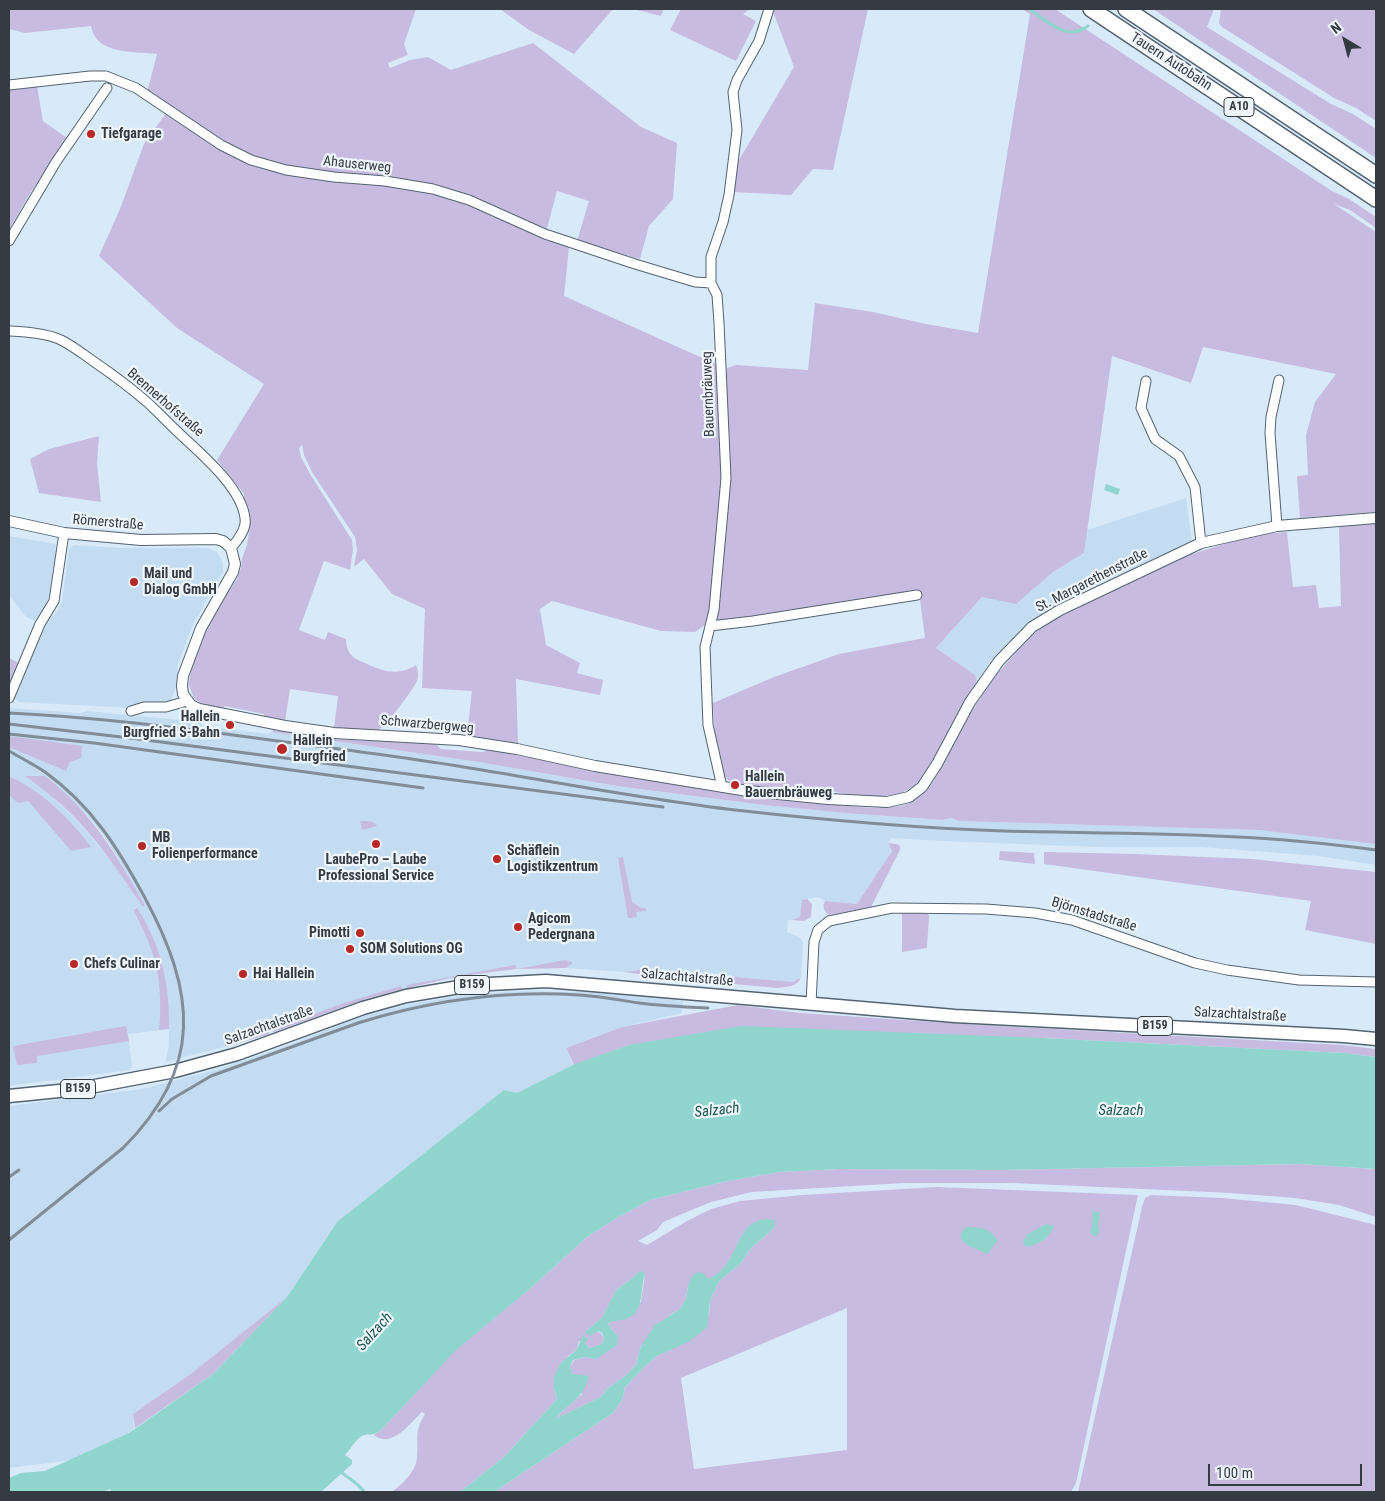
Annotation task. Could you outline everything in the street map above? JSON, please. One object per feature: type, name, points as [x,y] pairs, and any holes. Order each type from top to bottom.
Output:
[{"type":"highway","name":"Tauern Autobahn","points":[[1091,9],[1376,199]]},
{"type":"highway","name":"Tauern Autobahn","points":[[1126,9],[1376,175]]},
{"type":"main road","name":"Salzachtalstraße","points":[[9,1096],[79,1089],[176,1071],[237,1054],[364,1008],[406,996],[472,985],[546,981],[956,1016],[1376,1039]]},
{"type":"street","name":"Bauernbräuweg","points":[[722,788],[708,725],[705,647],[714,610],[726,478],[719,323],[717,295],[711,283],[711,257],[724,222],[729,195],[737,130],[734,92],[737,80],[759,41],[770,9]]},
{"type":"street","name":"Ahauserweg","points":[[9,85],[106,76],[136,88],[221,145],[251,160],[286,170],[334,177],[385,181],[433,189],[469,200],[545,234],[695,282],[711,283]]},
{"type":"street","points":[[9,241],[56,162],[107,88]]},
{"type":"street","name":"Brennerhofstraße","points":[[9,331],[52,337],[68,343],[147,402],[209,460],[221,474],[243,508],[246,520],[242,532],[231,548]]},
{"type":"street","points":[[1277,526],[1270,417],[1279,380]]},
{"type":"street","points":[[1146,381],[1141,408],[1155,439],[1179,456],[1195,488],[1200,543]]},
{"type":"street","name":"St. Margarethenstraße","points":[[722,788],[766,794],[875,802],[893,801],[909,797],[922,787],[929,778],[970,702],[999,660],[1032,627],[1060,610],[1200,543],[1277,526],[1376,518]]},
{"type":"street","name":"Römerstraße","points":[[9,521],[64,533],[141,540],[206,538],[223,541],[231,548]]},
{"type":"street","points":[[9,698],[40,624],[54,601],[64,533]]},
{"type":"street","points":[[131,711],[144,707],[166,707],[187,701],[183,694],[183,676],[201,628],[233,572],[235,564],[231,548]]},
{"type":"street","points":[[710,626],[917,595]]},
{"type":"street","name":"Schwarzbergweg","points":[[187,701],[198,709],[209,712],[285,726],[334,733],[459,740],[517,749],[595,766],[722,788]]},
{"type":"street","name":"Björnstadstraße","points":[[811,1004],[814,942],[818,930],[830,921],[892,908],[977,908],[1035,913],[1072,920],[1195,963],[1226,970],[1299,980],[1376,982]]},
{"type":"shaded area","points":[[9,9],[416,9],[404,44],[408,55],[388,63],[390,68],[410,60],[428,57],[451,70],[533,43],[641,127],[677,143],[673,199],[649,226],[640,259],[577,241],[589,201],[557,191],[546,232],[465,196],[268,163],[227,145],[147,92],[157,54],[117,50],[108,47],[94,35],[91,26],[25,33],[9,29]]},
{"type":"shaded area","points":[[500,9],[613,9],[574,54],[529,30]]},
{"type":"shaded area","points":[[633,9],[664,9],[661,16]]},
{"type":"shaded area","points":[[681,9],[750,9],[743,14],[756,21],[736,61],[670,30]]},
{"type":"shaded area","points":[[772,9],[868,9],[833,170],[813,169],[791,195],[733,192],[736,165],[794,67]]},
{"type":"shaded area","points":[[1022,9],[1055,9],[1332,191],[1349,199],[1376,217],[1376,228],[1350,210],[1334,204],[1376,232],[1376,512],[1300,518],[1297,476],[1308,475],[1306,435],[1315,402],[1336,374],[1203,347],[1191,383],[1112,356],[1084,553],[1053,572],[1016,604],[982,597],[936,648],[975,675],[977,681],[931,767],[924,776],[912,788],[902,793],[885,796],[805,788],[752,787],[732,782],[726,778],[720,764],[713,703],[774,677],[839,654],[925,638],[919,592],[717,622],[715,618],[728,490],[725,377],[727,368],[736,365],[808,370],[815,303],[873,312],[978,333],[1030,14]]},
{"type":"shaded area","points":[[1153,9],[1214,9],[1207,27],[1331,104],[1353,114],[1376,129],[1376,158]]},
{"type":"shaded area","points":[[1221,9],[1376,9],[1376,121],[1356,108],[1334,98],[1222,27],[1219,23]]},
{"type":"shaded area","points":[[37,86],[43,121],[67,138],[29,195],[9,230],[9,89]]},
{"type":"shaded area","points":[[166,113],[255,165],[399,186],[455,199],[569,247],[564,296],[718,365],[723,475],[710,615],[706,624],[695,632],[661,631],[552,601],[540,609],[546,645],[580,663],[577,673],[603,680],[600,695],[516,679],[518,743],[467,736],[472,691],[422,688],[425,609],[392,594],[364,559],[354,567],[357,550],[355,537],[312,472],[304,455],[302,445],[299,448],[301,457],[352,540],[353,550],[350,570],[324,561],[299,630],[325,640],[328,632],[346,639],[346,644],[353,657],[379,669],[398,672],[416,665],[417,681],[393,715],[382,727],[374,731],[334,728],[338,696],[290,689],[285,721],[264,717],[264,714],[225,706],[223,709],[199,703],[194,698],[189,685],[198,647],[211,617],[237,579],[247,545],[250,526],[249,511],[244,494],[217,460],[264,384],[177,328],[99,256],[120,209],[144,144]]},
{"type":"shaded area","points":[[99,436],[97,463],[101,502],[39,493],[30,459],[49,449]]},
{"type":"shaded area","points":[[1186,498],[1192,542],[1094,586],[1039,617],[1018,632],[987,666],[977,681],[975,675],[936,648],[982,597],[1053,572],[1084,553],[1087,530]]},
{"type":"shaded area","points":[[1376,523],[1376,844],[1259,830],[959,821],[951,818],[943,820],[764,805],[617,786],[479,762],[272,732],[273,730],[332,739],[436,744],[441,749],[482,752],[490,750],[754,798],[873,808],[900,806],[910,803],[930,786],[961,727],[996,675],[1032,635],[1057,618],[1185,556],[1254,535],[1287,532],[1293,587],[1316,585],[1319,608],[1341,606],[1339,526]]},
{"type":"shaded area","points":[[9,536],[56,544],[54,573],[45,612],[38,622],[26,617],[9,595]]},
{"type":"shaded area","points":[[74,545],[121,548],[208,548],[217,552],[223,562],[223,572],[193,624],[177,668],[181,675],[170,702],[132,708],[19,702],[12,697],[44,623],[57,612],[62,602],[69,549]]},
{"type":"shaded area","points":[[9,658],[19,663],[9,689]]},
{"type":"shaded area","points":[[9,708],[81,713],[87,711],[201,722],[203,726],[268,734],[272,732],[479,762],[617,786],[764,805],[943,820],[951,818],[960,821],[1259,830],[1376,844],[1376,865],[1318,856],[1201,847],[1098,847],[892,838],[888,843],[892,851],[857,904],[825,901],[818,897],[803,900],[800,917],[788,920],[787,932],[799,937],[803,942],[801,977],[793,982],[646,969],[624,972],[566,968],[516,969],[460,976],[395,991],[347,1005],[241,1043],[165,1062],[169,1046],[169,1029],[128,1034],[132,1066],[130,1070],[9,1086]],"holes":[[[45,776],[86,814],[102,833],[116,855],[144,907],[83,827],[50,794],[26,777]]]},
{"type":"shaded area","points":[[9,736],[82,746],[81,758],[70,762],[66,771],[9,747]]},
{"type":"shaded area","points":[[25,776],[45,776],[76,804],[114,853],[145,906],[143,907],[108,857],[78,821],[47,792]]},
{"type":"shaded area","points":[[11,777],[34,790],[56,808],[91,847],[71,851],[28,801],[18,803],[9,795],[9,778]]},
{"type":"shaded area","points":[[360,821],[372,822],[377,826],[362,830]]},
{"type":"shaded area","points":[[888,843],[897,844],[900,846],[900,850],[871,907],[827,914],[824,907],[825,901],[857,904],[892,851]]},
{"type":"shaded area","points":[[1000,851],[1034,853],[1035,864],[999,860]]},
{"type":"shaded area","points":[[1044,852],[1252,859],[1376,872],[1376,944],[1305,930],[1311,901],[1044,864]]},
{"type":"shaded area","points":[[623,857],[632,902],[641,908],[646,908],[646,911],[636,912],[637,917],[628,918],[618,858]]},
{"type":"shaded area","points":[[807,899],[812,904],[811,917],[804,921],[792,920],[800,917],[802,900]]},
{"type":"shaded area","points":[[137,908],[158,951],[166,981],[169,1029],[159,1030],[160,998],[158,977],[147,937],[134,910]]},
{"type":"shaded area","points":[[902,912],[927,913],[929,916],[927,948],[902,952]]},
{"type":"shaded area","points":[[565,960],[572,962],[566,968],[517,969]]},
{"type":"shaded area","points":[[515,965],[517,969],[460,976],[407,988],[407,985]]},
{"type":"shaded area","points":[[646,969],[793,982],[801,977],[794,985],[777,988],[624,972]]},
{"type":"shaded area","points":[[401,986],[402,989],[366,999],[274,1032],[273,1029],[347,1002]]},
{"type":"shaded area","points":[[521,991],[613,993],[683,1001],[682,1013],[622,1027],[566,1048],[573,1065],[517,1094],[504,1090],[335,1224],[287,1297],[192,1373],[133,1414],[134,1428],[129,1433],[72,1460],[9,1468],[9,1106],[142,1089],[219,1069],[289,1045],[356,1018],[406,1005],[463,995]]},
{"type":"shaded area","points":[[738,1005],[800,1013],[965,1024],[1342,1045],[1376,1049],[1376,1057],[1343,1053],[1042,1038],[629,1045],[574,1065],[566,1048],[622,1027]]},
{"type":"shaded area","points":[[126,1026],[129,1041],[37,1056],[37,1063],[17,1065],[13,1046]]},
{"type":"shaded area","points":[[268,1031],[269,1034],[226,1047],[226,1044],[232,1043],[231,1041]]},
{"type":"shaded area","points":[[1300,1164],[1376,1169],[1376,1217],[1339,1205],[1295,1198],[1230,1193],[1012,1183],[904,1183],[752,1192],[711,1202],[663,1222],[657,1230],[638,1241],[647,1245],[711,1209],[740,1201],[803,1195],[937,1187],[1138,1195],[1076,1483],[1071,1492],[494,1492],[613,1413],[622,1400],[625,1387],[643,1368],[657,1356],[671,1349],[709,1314],[710,1301],[719,1281],[740,1264],[751,1248],[774,1228],[774,1220],[761,1221],[752,1225],[745,1231],[731,1258],[717,1275],[688,1286],[686,1299],[680,1309],[670,1315],[641,1346],[636,1365],[607,1389],[601,1397],[553,1420],[582,1394],[576,1376],[572,1375],[570,1367],[574,1360],[585,1357],[596,1359],[618,1337],[608,1324],[641,1302],[645,1274],[638,1272],[616,1290],[602,1318],[585,1332],[600,1333],[604,1338],[603,1343],[589,1348],[585,1343],[579,1341],[577,1349],[568,1356],[554,1388],[557,1399],[504,1457],[460,1492],[392,1492],[414,1468],[417,1457],[418,1431],[425,1414],[422,1412],[394,1437],[381,1439],[374,1435],[381,1430],[455,1350],[532,1287],[587,1237],[650,1200],[723,1182],[779,1172],[839,1169],[999,1170]],"holes":[[[847,1308],[847,1450],[694,1469],[681,1378]]]},
{"type":"shaded area","points":[[1151,1195],[1222,1198],[1296,1205],[1376,1225],[1376,1492],[1078,1492],[1142,1207],[1145,1198]]},
{"type":"shaded area","points":[[287,1297],[213,1374],[135,1428],[133,1414],[192,1373]]},
{"type":"water","points":[[1106,484],[1120,489],[1118,495],[1104,490]]},
{"type":"water","name":"Salzach","points":[[741,1026],[1042,1038],[1343,1053],[1376,1057],[1376,1169],[1300,1164],[999,1170],[839,1169],[779,1172],[723,1182],[650,1200],[587,1237],[532,1287],[456,1350],[381,1430],[375,1434],[362,1436],[357,1440],[345,1455],[352,1460],[352,1464],[321,1492],[107,1492],[111,1491],[110,1489],[101,1492],[9,1492],[9,1478],[21,1473],[45,1471],[129,1433],[213,1374],[287,1297],[337,1222],[504,1090],[517,1093],[575,1064],[629,1045]]},
{"type":"water","points":[[1093,1210],[1100,1213],[1099,1232],[1096,1237],[1090,1233]]},
{"type":"water","points":[[765,1219],[775,1220],[774,1228],[751,1248],[740,1264],[719,1281],[710,1301],[707,1327],[690,1341],[657,1356],[643,1368],[625,1387],[622,1400],[613,1413],[494,1492],[460,1492],[504,1457],[557,1399],[554,1377],[560,1364],[577,1349],[583,1335],[588,1339],[585,1343],[589,1348],[603,1343],[602,1333],[598,1331],[590,1336],[585,1332],[602,1318],[616,1290],[638,1272],[642,1271],[645,1274],[641,1300],[636,1311],[626,1319],[608,1324],[618,1337],[617,1345],[596,1359],[585,1357],[573,1360],[570,1367],[572,1374],[589,1376],[583,1391],[555,1419],[601,1397],[607,1389],[625,1376],[636,1365],[641,1346],[655,1325],[680,1309],[686,1299],[692,1276],[698,1272],[703,1273],[708,1279],[718,1273],[725,1266],[747,1229],[755,1222]]},
{"type":"water","points":[[1046,1224],[1054,1226],[1046,1238],[1026,1247],[1023,1242],[1028,1234]]},
{"type":"water","points":[[966,1227],[984,1229],[992,1233],[997,1241],[988,1254],[967,1245],[961,1239],[961,1233]]},
{"type":"waterway","points":[[1029,9],[1050,24],[1065,31],[1072,32],[1088,26]]},
{"type":"waterway","points":[[340,1471],[364,1492]]},
{"type":"railway","points":[[9,713],[74,717],[205,731],[350,750],[671,802],[802,817],[970,830],[1237,837],[1330,844],[1376,850]]},
{"type":"railway","points":[[9,724],[663,807]]},
{"type":"railway","points":[[9,734],[94,743],[423,788]]},
{"type":"railway","points":[[9,751],[45,772],[77,799],[102,829],[125,862],[162,933],[174,966],[182,997],[184,1028],[179,1058],[168,1088],[149,1118],[123,1148],[9,1240]]},
{"type":"railway","points":[[159,1111],[172,1099],[211,1076],[358,1023],[439,1003],[495,996],[551,994],[594,996],[656,1005],[708,1008]]},
{"type":"railway","points":[[9,1177],[19,1170]]},
{"type":"place","name":"Tiefgarage","points":[[91,134]]},
{"type":"place","name":"Mail und Dialog GmbH","points":[[134,582]]},
{"type":"place","name":"Hallein Burgfried S-Bahn","points":[[230,725]]},
{"type":"place","name":"Hallein Burgfried","points":[[282,749]]},
{"type":"place","name":"Hallein Bauernbräuweg","points":[[735,785]]},
{"type":"place","name":"LaubePro – Laube Professional Service","points":[[376,844]]},
{"type":"place","name":"MB Folienperformance","points":[[142,846]]},
{"type":"place","name":"Schäflein Logistikzentrum","points":[[497,859]]},
{"type":"place","name":"Agicom Pedergnana","points":[[518,927]]},
{"type":"place","name":"Pimotti","points":[[360,933]]},
{"type":"place","name":"SOM Solutions OG","points":[[350,949]]},
{"type":"place","name":"Chefs Culinar","points":[[74,964]]},
{"type":"place","name":"Hai Hallein","points":[[243,974]]}]
